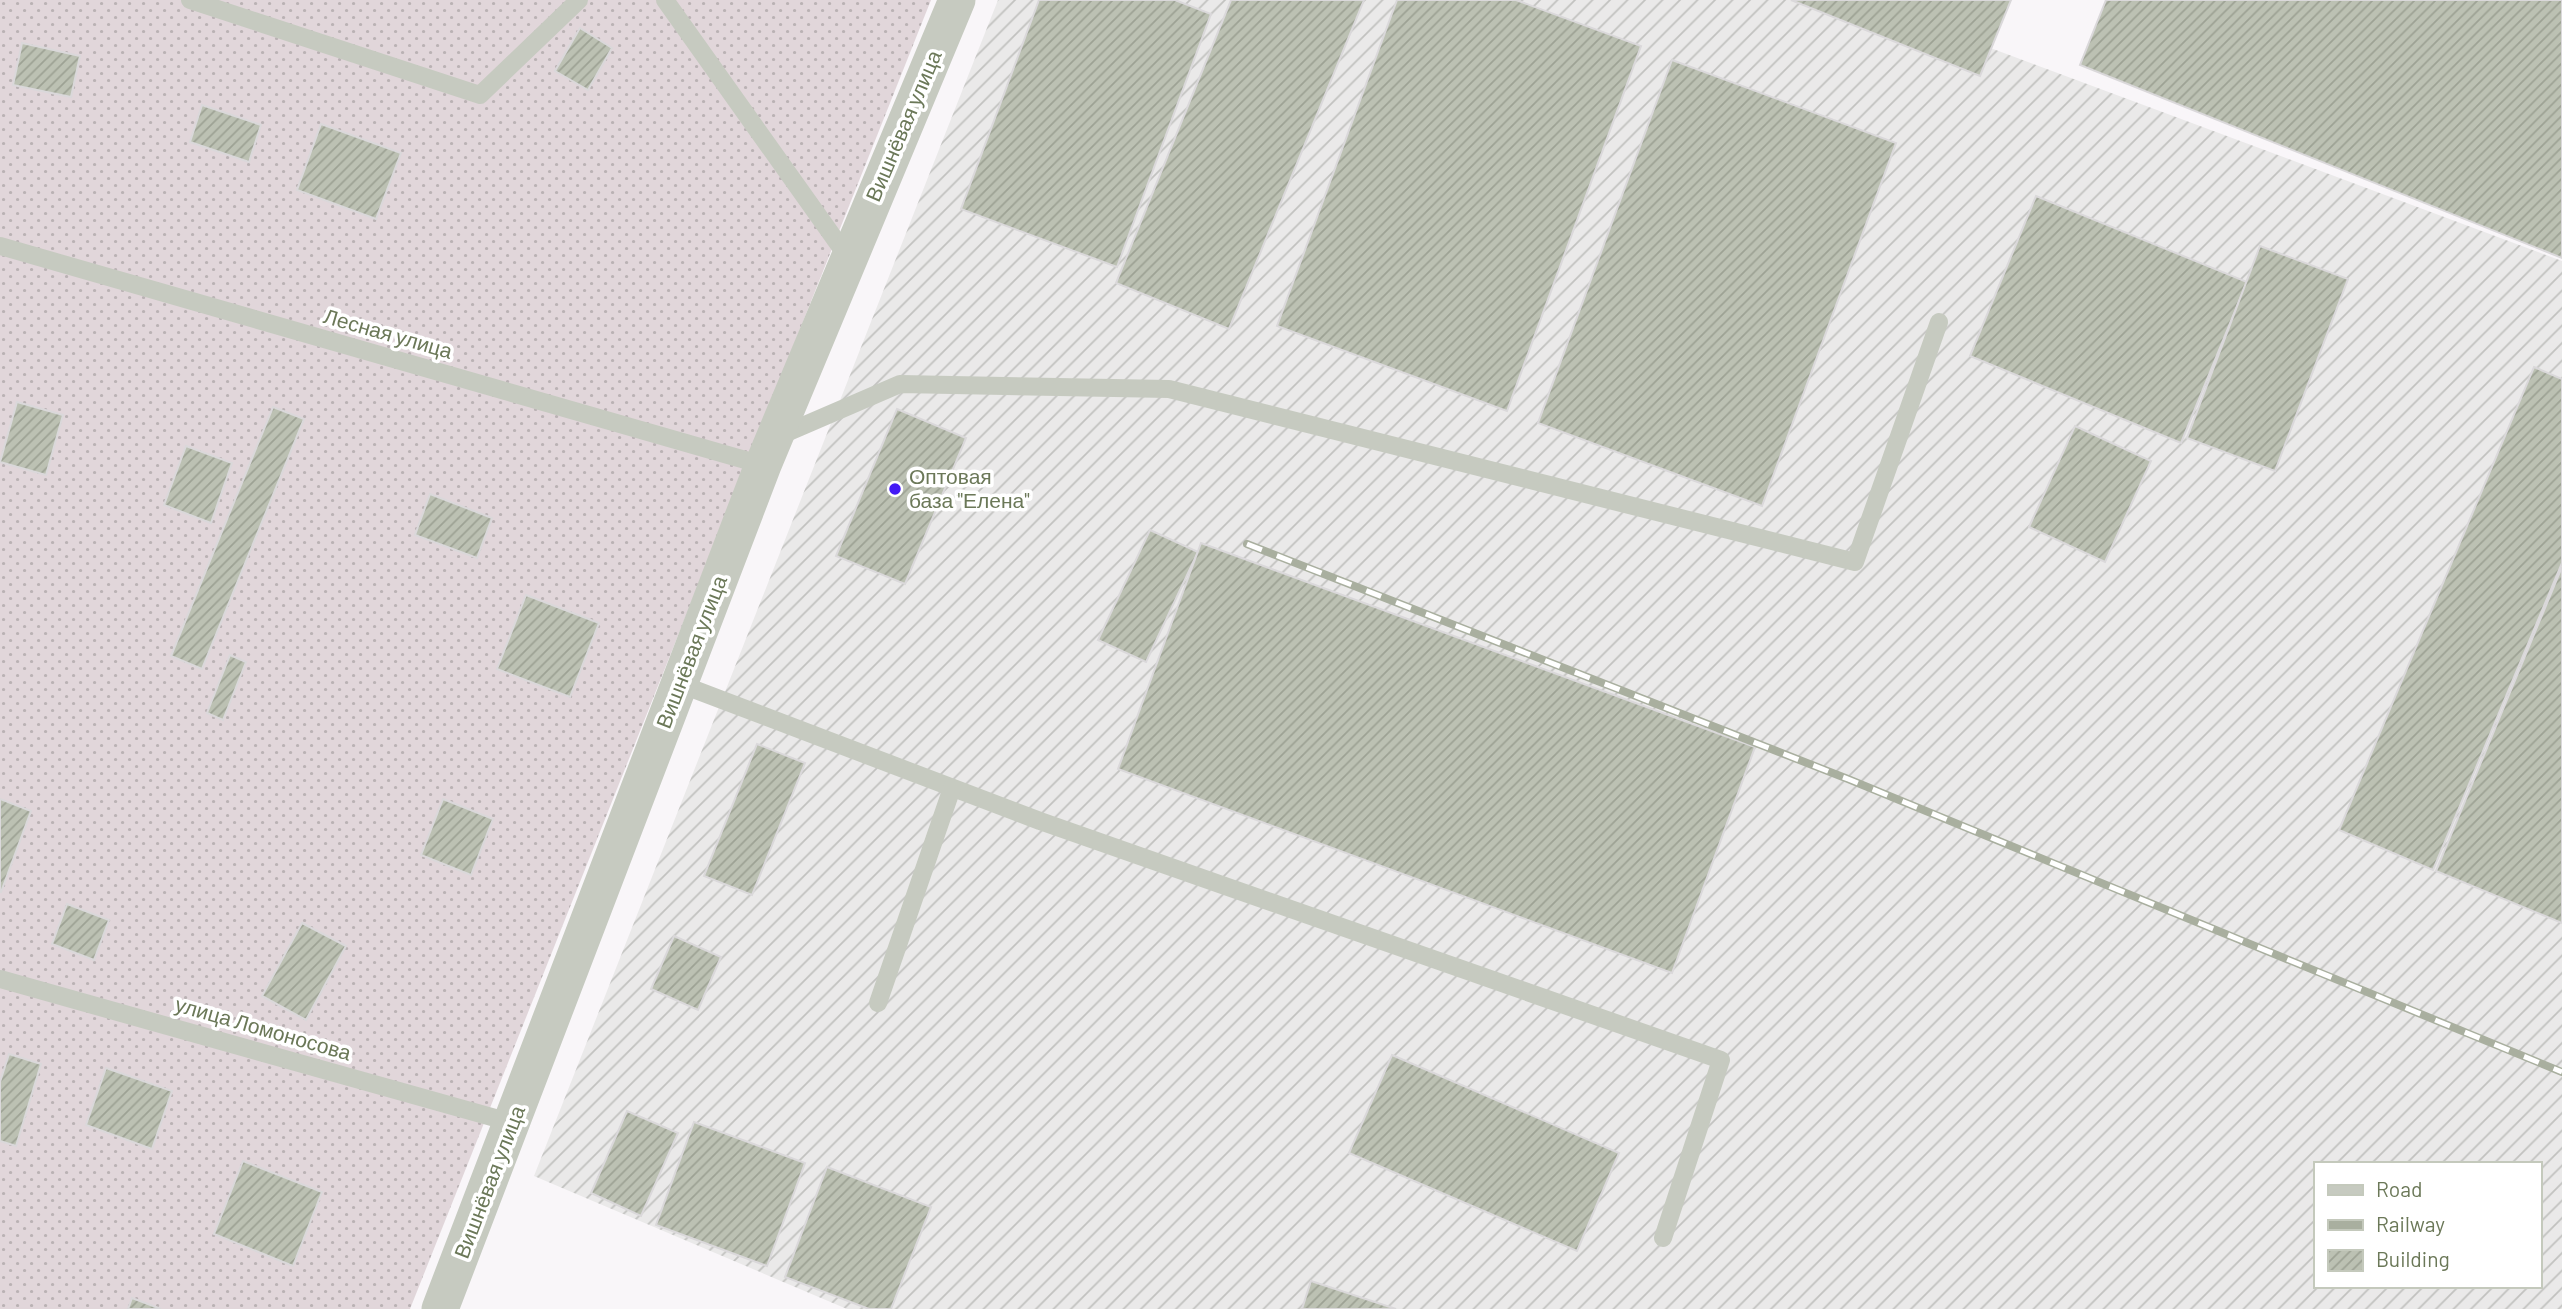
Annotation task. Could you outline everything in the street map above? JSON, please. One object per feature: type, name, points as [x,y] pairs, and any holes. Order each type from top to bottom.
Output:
[{"type":"street","name":"Вишнёвая улица","points":[[440,1309],[768,452],[957,0]]},
{"type":"lane","points":[[190,0],[480,95],[579,0]]},
{"type":"lane","points":[[665,0],[849,259]]},
{"type":"lane","name":"Лесная улица","points":[[0,246],[768,452]]},
{"type":"lane","points":[[768,452],[900,384],[1169,389],[1854,562],[1939,322]]},
{"type":"lane","points":[[680,684],[1053,825],[1721,1060],[1663,1238]]},
{"type":"lane","points":[[878,1003],[952,788]]},
{"type":"lane","name":"улица Ломоносова","points":[[0,979],[513,1123]]},
{"type":"shaded area","points":[[0,0],[931,0],[410,1309],[0,1309]]},
{"type":"shaded area","points":[[998,0],[1862,0],[2562,261],[2562,1309],[847,1309],[534,1176]]},
{"type":"building","points":[[1039,0],[1175,0],[1211,14],[1117,267],[961,209]]},
{"type":"building","points":[[1231,0],[1364,0],[1229,329],[1116,283]]},
{"type":"building","points":[[1397,0],[1516,0],[1641,46],[1507,411],[1277,326]]},
{"type":"building","points":[[1791,0],[2011,0],[1980,76]]},
{"type":"building","points":[[2106,0],[2562,0],[2562,258],[2080,65]]},
{"type":"building","points":[[580,28],[612,48],[588,90],[555,71]]},
{"type":"building","points":[[22,43],[80,56],[71,97],[13,85]]},
{"type":"building","points":[[1672,60],[1896,143],[1762,506],[1538,423]]},
{"type":"building","points":[[202,105],[261,125],[249,162],[190,142]]},
{"type":"building","points":[[321,124],[401,153],[376,219],[297,190]]},
{"type":"building","points":[[2036,196],[2247,282],[2181,443],[1970,356]]},
{"type":"building","points":[[2260,246],[2348,279],[2275,471],[2187,438]]},
{"type":"building","points":[[2534,367],[2562,379],[2562,563],[2433,870],[2339,830]]},
{"type":"building","points":[[17,402],[63,415],[46,475],[0,462]]},
{"type":"building","points":[[273,407],[304,419],[202,669],[171,656]]},
{"type":"building","points":[[897,409],[966,438],[905,584],[836,556]]},
{"type":"building","points":[[2075,426],[2151,461],[2105,562],[2029,527]]},
{"type":"building","points":[[186,446],[232,463],[211,523],[164,505]]},
{"type":"building","points":[[430,494],[492,518],[477,558],[415,535]]},
{"type":"building","points":[[1150,530],[1198,552],[1146,662],[1098,640]]},
{"type":"building","points":[[1201,543],[1755,747],[1672,973],[1118,769]]},
{"type":"building","points":[[2562,567],[2562,923],[2436,871]]},
{"type":"building","points":[[526,595],[599,623],[570,697],[497,669]]},
{"type":"building","points":[[230,655],[246,662],[223,720],[207,713]]},
{"type":"building","points":[[757,744],[805,763],[752,895],[704,876]]},
{"type":"building","points":[[0,799],[31,811],[1,892],[0,892]]},
{"type":"building","points":[[443,799],[493,819],[471,875],[421,855]]},
{"type":"building","points":[[67,904],[109,920],[94,960],[52,944]]},
{"type":"building","points":[[302,923],[346,946],[306,1020],[262,996]]},
{"type":"building","points":[[674,936],[721,957],[698,1010],[651,989]]},
{"type":"building","points":[[9,1054],[41,1064],[16,1146],[0,1141],[0,1082]]},
{"type":"building","points":[[1392,1055],[1619,1153],[1577,1251],[1349,1153]]},
{"type":"building","points":[[106,1068],[172,1091],[152,1149],[86,1125]]},
{"type":"building","points":[[627,1111],[678,1133],[641,1216],[591,1193]]},
{"type":"building","points":[[694,1122],[805,1163],[767,1266],[656,1225]]},
{"type":"building","points":[[243,1161],[322,1192],[293,1266],[214,1234]]},
{"type":"building","points":[[827,1167],[931,1207],[891,1309],[869,1309],[785,1277]]},
{"type":"building","points":[[1311,1281],[1396,1309],[1302,1309]]},
{"type":"building","points":[[132,1298],[161,1309],[128,1309]]},
{"type":"railway","points":[[1247,544],[1848,779],[2562,1072]]},
{"type":"place","name":"Оптовая база \"Елена\"","points":[[895,489]]}]
